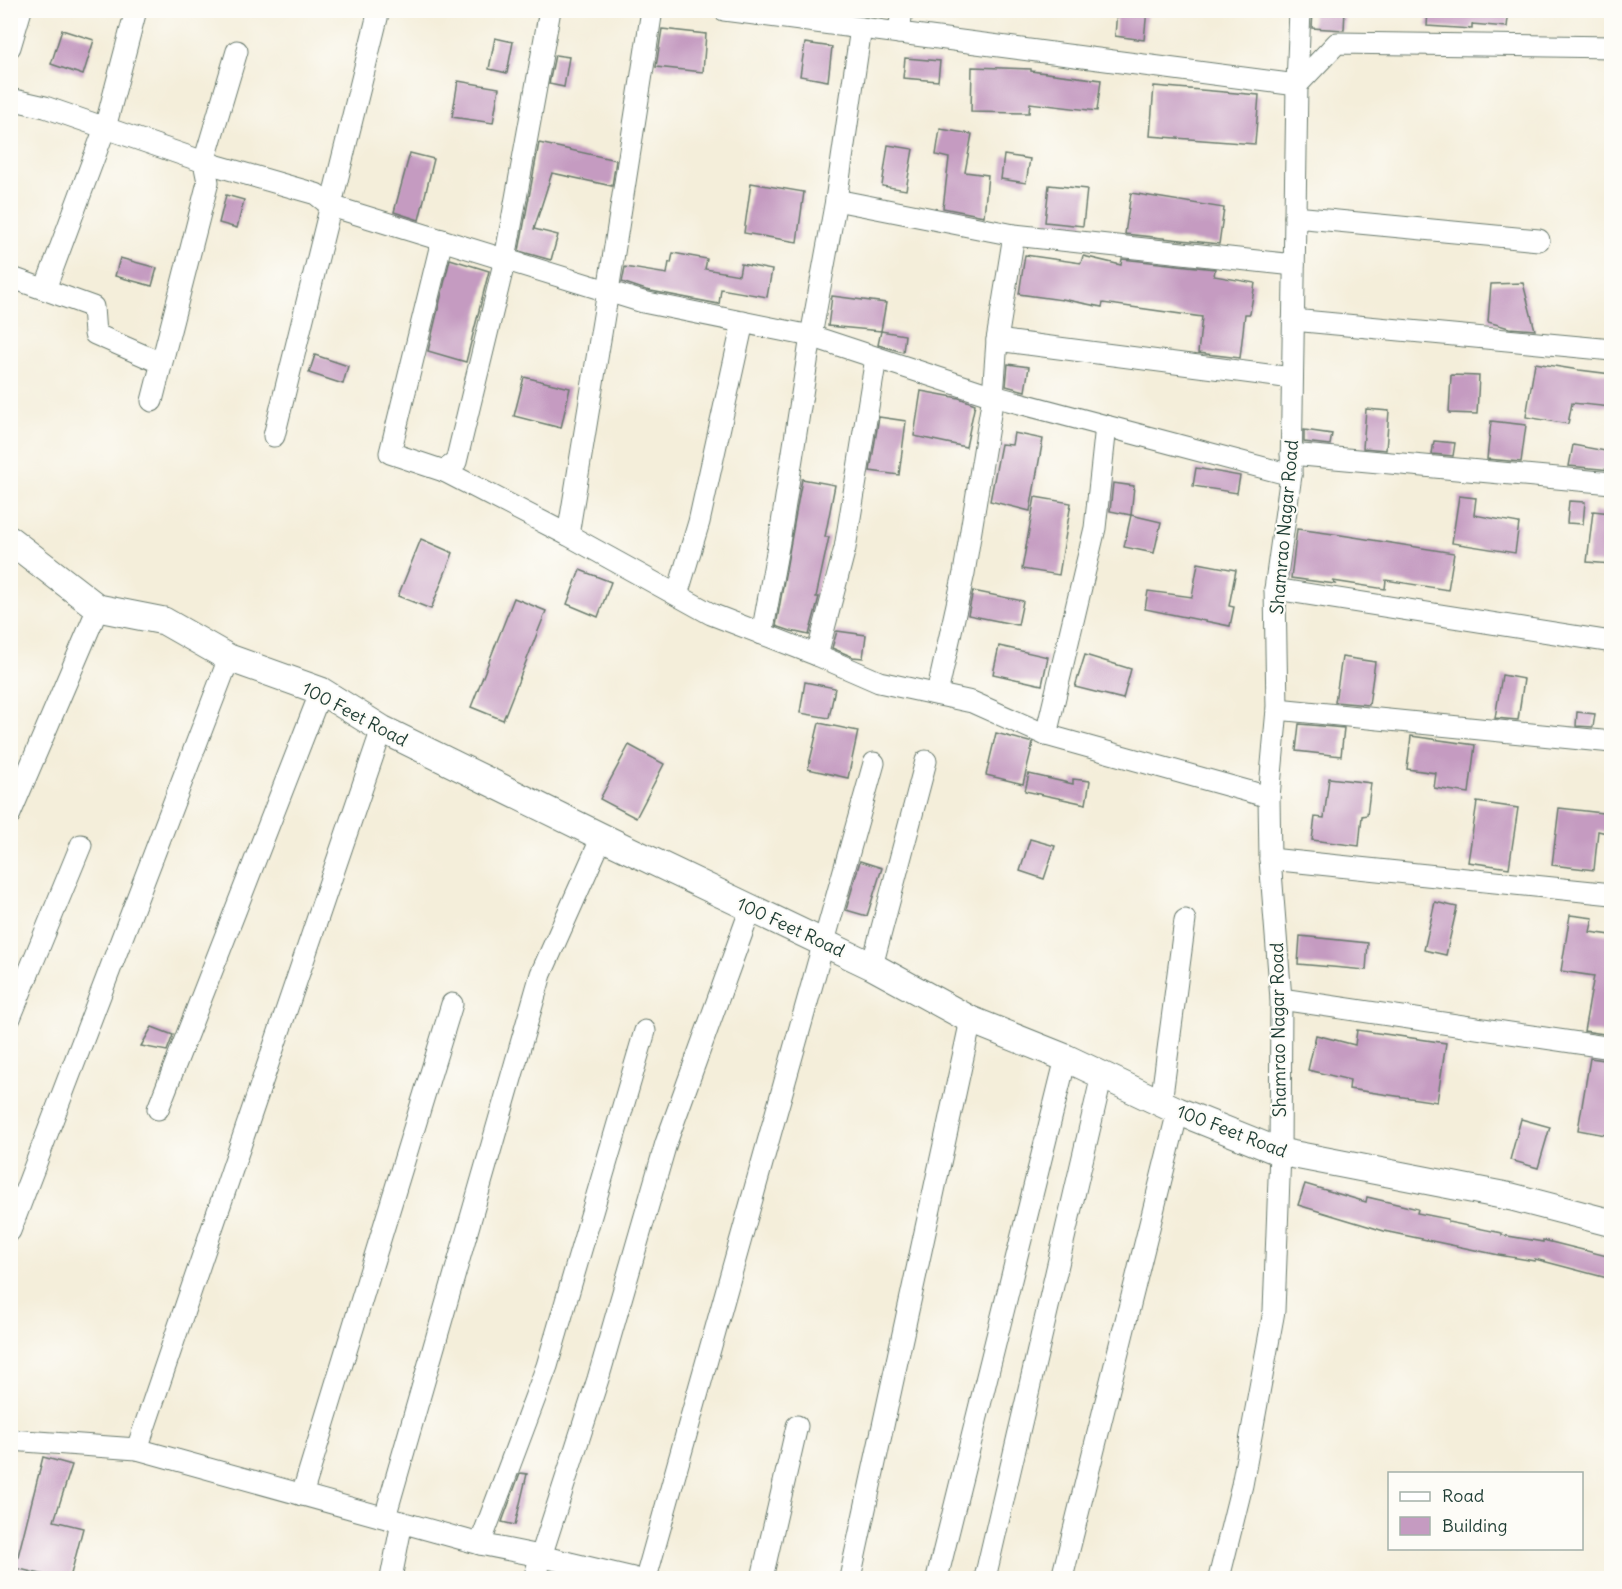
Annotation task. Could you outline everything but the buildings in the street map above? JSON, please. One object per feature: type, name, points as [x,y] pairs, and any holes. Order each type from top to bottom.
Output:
[{"type":"main road","name":"100 Feet Road","points":[[10,540],[98,608],[164,621],[229,658],[321,691],[382,729],[872,966],[971,1020],[1066,1058],[1170,1107],[1280,1152],[1512,1197],[1611,1223]]},
{"type":"street","points":[[10,47],[21,10]]},
{"type":"street","points":[[45,289],[105,128],[136,10]]},
{"type":"street","points":[[274,436],[379,10]]},
{"type":"street","points":[[444,471],[456,462],[505,259],[550,10]]},
{"type":"street","points":[[568,535],[652,10]]},
{"type":"street","points":[[724,10],[797,15],[861,28],[1297,85],[1337,44],[1611,47]]},
{"type":"street","points":[[899,33],[902,10]]},
{"type":"street","name":"Shamrao Nagar Road","points":[[1219,1578],[1242,1485],[1274,1311],[1280,1152],[1281,999],[1270,859],[1269,797],[1277,709],[1275,588],[1291,464],[1300,10]]},
{"type":"street","points":[[762,634],[836,200],[861,28]]},
{"type":"street","points":[[152,400],[208,182],[204,162],[237,51]]},
{"type":"street","points":[[10,99],[45,107],[204,162],[316,194],[331,206],[643,302],[811,336],[993,396],[1106,426],[1291,464],[1611,483]]},
{"type":"street","points":[[836,200],[1014,235],[1294,265]]},
{"type":"street","points":[[1295,217],[1539,240]]},
{"type":"street","points":[[937,694],[964,573],[993,396],[997,340],[1014,235]]},
{"type":"street","points":[[442,240],[390,453],[444,471],[568,535],[711,614],[879,682],[972,702],[1046,735],[1269,797]]},
{"type":"street","points":[[10,277],[93,307],[95,334],[161,363]]},
{"type":"street","points":[[1293,320],[1611,350]]},
{"type":"street","points":[[677,596],[699,522],[743,322]]},
{"type":"street","points":[[997,340],[1292,378]]},
{"type":"street","points":[[817,656],[845,548],[876,358]]},
{"type":"street","points":[[1046,735],[1095,528],[1106,426]]},
{"type":"street","points":[[1275,588],[1611,642]]},
{"type":"street","points":[[10,814],[98,608]]},
{"type":"street","points":[[10,1231],[229,658]]},
{"type":"street","points":[[158,1109],[321,691]]},
{"type":"street","points":[[1277,709],[1611,742]]},
{"type":"street","points":[[137,1449],[382,729]]},
{"type":"street","points":[[872,966],[926,761]]},
{"type":"street","points":[[646,1578],[874,763]]},
{"type":"street","points":[[391,1578],[394,1520],[541,974],[602,837]]},
{"type":"street","points":[[10,1018],[81,845]]},
{"type":"street","points":[[1270,859],[1611,894]]},
{"type":"street","points":[[534,1578],[598,1379],[666,1143],[752,908]]},
{"type":"street","points":[[1062,1578],[1170,1107],[1185,920]]},
{"type":"street","points":[[1281,999],[1611,1048]]},
{"type":"street","points":[[302,1495],[452,1004]]},
{"type":"street","points":[[850,1578],[971,1020]]},
{"type":"street","points":[[480,1544],[547,1366],[645,1031]]},
{"type":"street","points":[[937,1578],[1066,1058]]},
{"type":"street","points":[[985,1578],[1102,1075]]},
{"type":"street","points":[[762,1578],[797,1426]]},
{"type":"street","points":[[10,1440],[137,1449],[480,1544],[633,1578]]}]
